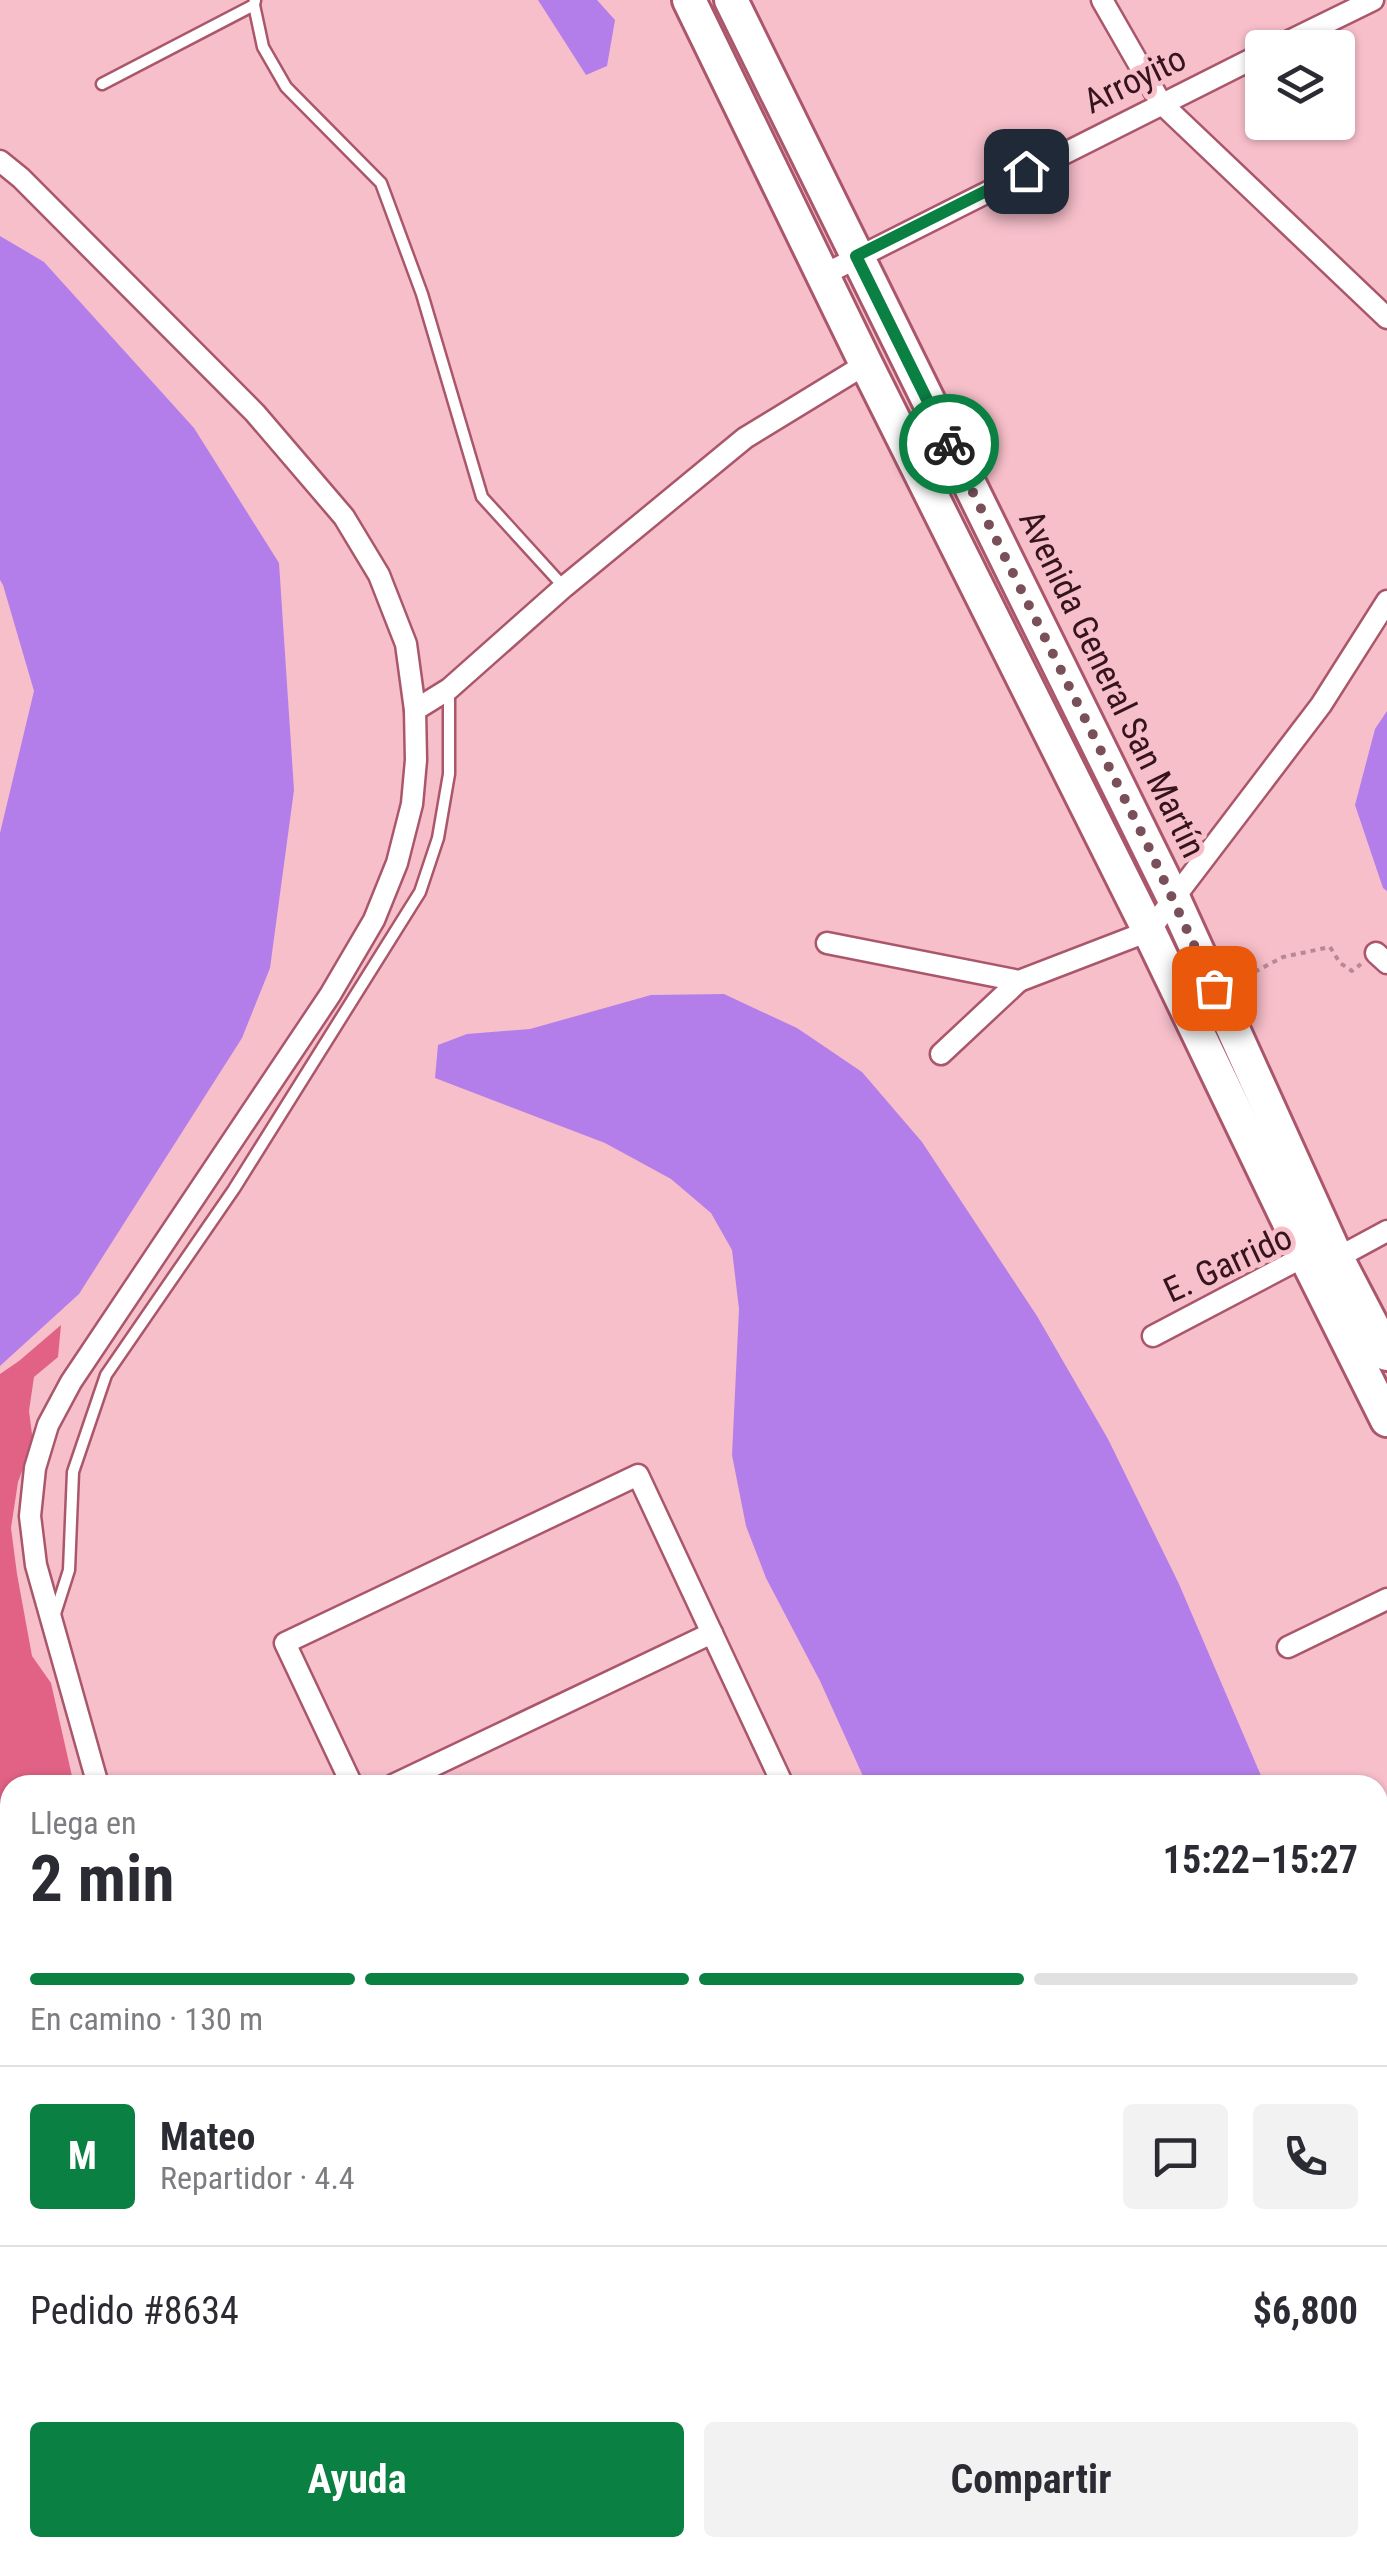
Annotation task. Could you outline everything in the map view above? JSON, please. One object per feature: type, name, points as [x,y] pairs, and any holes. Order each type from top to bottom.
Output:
[{"type":"main road","name":"Avenida General San Martín","points":[[688,0],[1149,930],[1321,1257],[1387,1354]]},
{"type":"main road","name":"Avenida General San Martín","points":[[731,0],[1174,899],[1216,992],[1387,1420]]},
{"type":"street","points":[[1102,0],[1161,103],[1387,318]]},
{"type":"street","points":[[1312,30],[1373,0]]},
{"type":"street","name":"Arroyito","points":[[823,275],[1245,62]]},
{"type":"street","points":[[0,161],[255,413],[344,517],[378,574],[406,644],[416,710],[412,804],[397,863],[374,920],[330,995],[71,1382],[48,1425],[34,1468],[30,1516],[36,1564],[95,1775]]},
{"type":"street","points":[[416,710],[450,689],[564,587],[745,438],[866,364]]},
{"type":"street","points":[[941,1054],[1019,981],[1149,930],[1320,705],[1387,601]]},
{"type":"street","points":[[828,944],[1019,981]]},
{"type":"street","name":"E. Garrido","points":[[1153,1336],[1321,1257],[1387,1231]]},
{"type":"street","points":[[347,1775],[286,1643],[638,1475],[778,1775]]},
{"type":"street","points":[[1288,1647],[1387,1599]]},
{"type":"street","points":[[414,1775],[712,1633]]},
{"type":"lane","points":[[102,84],[255,2],[263,47],[286,87],[382,183],[422,294],[482,497],[564,587]]},
{"type":"lane","points":[[52,1622],[69,1570],[73,1472],[106,1374],[234,1189],[420,892],[438,838],[450,774],[450,689]]},
{"type":"path","points":[[1216,992],[1283,957],[1330,946],[1340,963],[1352,971],[1381,958]]},
{"type":"shaded area","points":[[538,0],[597,0],[615,20],[607,66],[586,75]]},
{"type":"shaded area","points":[[0,236],[44,262],[194,428],[279,563],[294,790],[270,968],[242,1038],[79,1294],[0,1366],[0,833],[34,691],[0,580]]},
{"type":"shaded area","points":[[1387,711],[1387,891],[1355,805],[1375,729]]},
{"type":"shaded area","points":[[724,994],[797,1028],[862,1072],[922,1142],[1037,1316],[1108,1439],[1179,1584],[1261,1775],[862,1775],[820,1681],[766,1578],[746,1526],[732,1455],[739,1309],[732,1250],[711,1213],[671,1179],[605,1143],[435,1078],[438,1045],[467,1034],[530,1029],[651,995]]},
{"type":"shaded area","points":[[61,1325],[58,1357],[34,1377],[29,1411],[33,1442],[18,1482],[11,1528],[32,1656],[51,1683],[72,1775],[0,1775],[0,1374]]},
{"type":"way so far","points":[[949,444],[1174,899],[1214,988]]},
{"type":"route","points":[[949,444],[856,256],[1026,171]]}]
